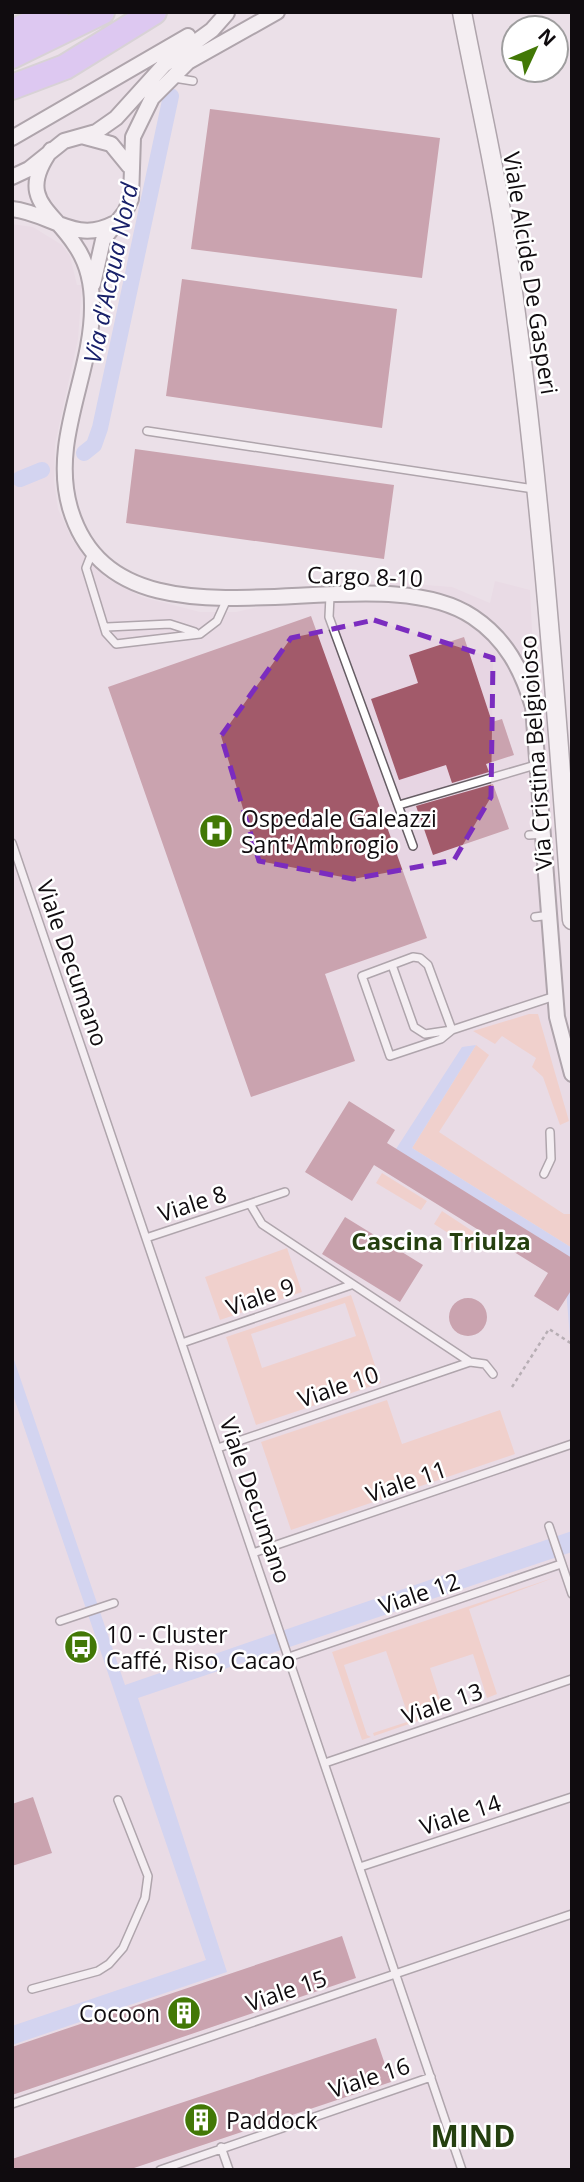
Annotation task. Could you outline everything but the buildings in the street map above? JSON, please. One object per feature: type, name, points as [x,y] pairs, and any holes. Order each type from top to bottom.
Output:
[{"type":"highway","points":[[12,32],[56,12]]},
{"type":"highway","points":[[12,56],[102,12]]},
{"type":"highway","points":[[12,87],[65,66],[154,12]]},
{"type":"street","points":[[12,209],[38,214],[85,233],[100,231],[114,223],[125,212],[131,199],[134,183],[130,149],[137,125],[152,98],[188,62],[277,12]]},
{"type":"street","points":[[12,177],[29,169],[64,141],[96,132],[116,118],[164,65],[212,30],[228,13]]},
{"type":"street","points":[[12,138],[228,13]]},
{"type":"street","name":"Viale Alcide De Gasperi","points":[[461,13],[505,234],[547,583]]},
{"type":"street","points":[[80,136],[96,137],[111,144],[131,168]]},
{"type":"street","points":[[51,150],[41,164],[37,188],[44,211],[81,255],[92,293]]},
{"type":"street","points":[[92,293],[98,254],[114,223]]},
{"type":"street","name":"Cargo 8-10","points":[[92,293],[90,336],[70,423],[64,468],[70,508],[77,526],[93,550],[117,572],[137,583],[174,594],[227,599],[406,596],[431,601],[452,606],[489,630],[516,660],[533,707],[545,834],[542,916],[561,1035],[572,1074]]},
{"type":"street","name":"Via Cristina Belgioioso","points":[[547,583],[572,920]]},
{"type":"lane","points":[[170,78],[192,81]]},
{"type":"lane","points":[[147,431],[537,489]]},
{"type":"lane","points":[[93,550],[86,568],[110,640],[116,645],[200,634],[217,621],[227,599]]},
{"type":"lane","points":[[330,596],[329,617],[413,846]]},
{"type":"lane","points":[[107,627],[170,624],[200,634]]},
{"type":"lane","points":[[399,805],[540,764]]},
{"type":"lane","points":[[529,835],[545,834]]},
{"type":"lane","name":"Viale Decumano","points":[[12,843],[462,2170]]},
{"type":"lane","points":[[415,956],[426,962],[452,1031],[441,1039],[390,1056],[362,976],[415,956]]},
{"type":"lane","points":[[392,965],[414,1027],[425,1034],[452,1031],[556,996]]},
{"type":"lane","points":[[544,1174],[551,1159],[550,1132]]},
{"type":"lane","name":"Viale 8","points":[[146,1238],[285,1192]]},
{"type":"lane","points":[[250,1204],[257,1211],[262,1224],[470,1362],[485,1364],[493,1374]]},
{"type":"lane","name":"Viale 9","points":[[182,1343],[351,1285]]},
{"type":"lane","name":"Viale 10","points":[[218,1447],[470,1362]]},
{"type":"lane","name":"Viale 11","points":[[253,1553],[572,1444]]},
{"type":"lane","points":[[549,1526],[572,1594]]},
{"type":"lane","name":"Viale 12","points":[[289,1657],[561,1564]]},
{"type":"lane","points":[[60,1621],[114,1603]]},
{"type":"lane","name":"Viale 13","points":[[325,1763],[572,1679]]},
{"type":"lane","name":"Viale 14","points":[[360,1867],[572,1797]]},
{"type":"lane","points":[[32,1989],[98,1971],[109,1965],[122,1948],[145,1898],[148,1876],[118,1800]]},
{"type":"lane","name":"Viale 15","points":[[12,2104],[572,1914]]},
{"type":"lane","name":"Viale 16","points":[[160,2170],[431,2077]]},
{"type":"lane","points":[[221,2147],[229,2170]]},
{"type":"path","points":[[512,1387],[549,1329],[572,1344]]},
{"type":"highlighted area","points":[[374,620],[493,658],[491,797],[454,860],[353,879],[259,861],[221,736],[291,638]]},
{"type":"shaded area","points":[[12,224],[33,227],[62,245],[70,256],[77,285],[82,285],[78,339],[55,444],[54,481],[58,509],[73,541],[106,578],[142,597],[200,612],[236,612],[374,581],[452,587],[490,603],[495,581],[530,590],[533,650],[540,667],[548,729],[565,1018],[572,1049],[572,2170],[12,2170]]},
{"type":"shaded area","points":[[529,1014],[538,1014],[569,1121],[560,1125],[543,1077],[532,1067],[536,1058],[502,1036],[495,1044],[473,1031]]},
{"type":"shaded area","points":[[476,1045],[489,1055],[439,1132],[564,1214],[572,1214],[572,1248],[412,1148]]},
{"type":"shaded area","points":[[382,1173],[427,1201],[421,1210],[376,1183]]},
{"type":"shaded area","points":[[442,1211],[486,1240],[478,1252],[434,1224]]},
{"type":"shaded area","points":[[287,1248],[302,1292],[220,1320],[205,1277]]},
{"type":"shaded area","points":[[351,1295],[381,1383],[256,1425],[226,1337]],"holes":[[[345,1303],[356,1336],[262,1368],[251,1334]]]},
{"type":"shaded area","points":[[387,1400],[402,1444],[500,1410],[515,1454],[291,1530],[261,1442]]},
{"type":"shaded area","points":[[556,1577],[469,1609],[497,1694],[487,1698],[473,1654],[430,1668],[444,1712],[374,1736],[373,1733],[410,1721],[386,1651],[344,1665],[367,1735],[371,1737],[362,1740],[332,1652]]},
{"type":"water","points":[[476,1045],[412,1148],[572,1248],[572,1362],[563,1253],[396,1149],[462,1047]]},
{"type":"water","points":[[12,1354],[125,1685],[572,1531],[572,1552],[138,1698],[227,1972],[12,2045],[12,2026],[206,1960],[12,1392]]},
{"type":"waterway","name":"Via d'Acqua Nord","points":[[84,453],[94,445],[100,428],[171,96]]},
{"type":"waterway","name":"Via d'Acqua Nord","points":[[20,479],[42,470]]},
{"type":"place","name":"Ospedale Galeazzi Sant'Ambrogio","points":[[216,831]]},
{"type":"place","name":"10 - Cluster Caffé, Riso, Cacao","points":[[81,1647]]},
{"type":"place","name":"Cocoon","points":[[184,2013]]},
{"type":"place","name":"Paddock","points":[[201,2120]]},
{"type":"district","name":"Cascina Triulza","points":[[441,1240]]},
{"type":"district","name":"MIND","points":[[473,2135]]}]
